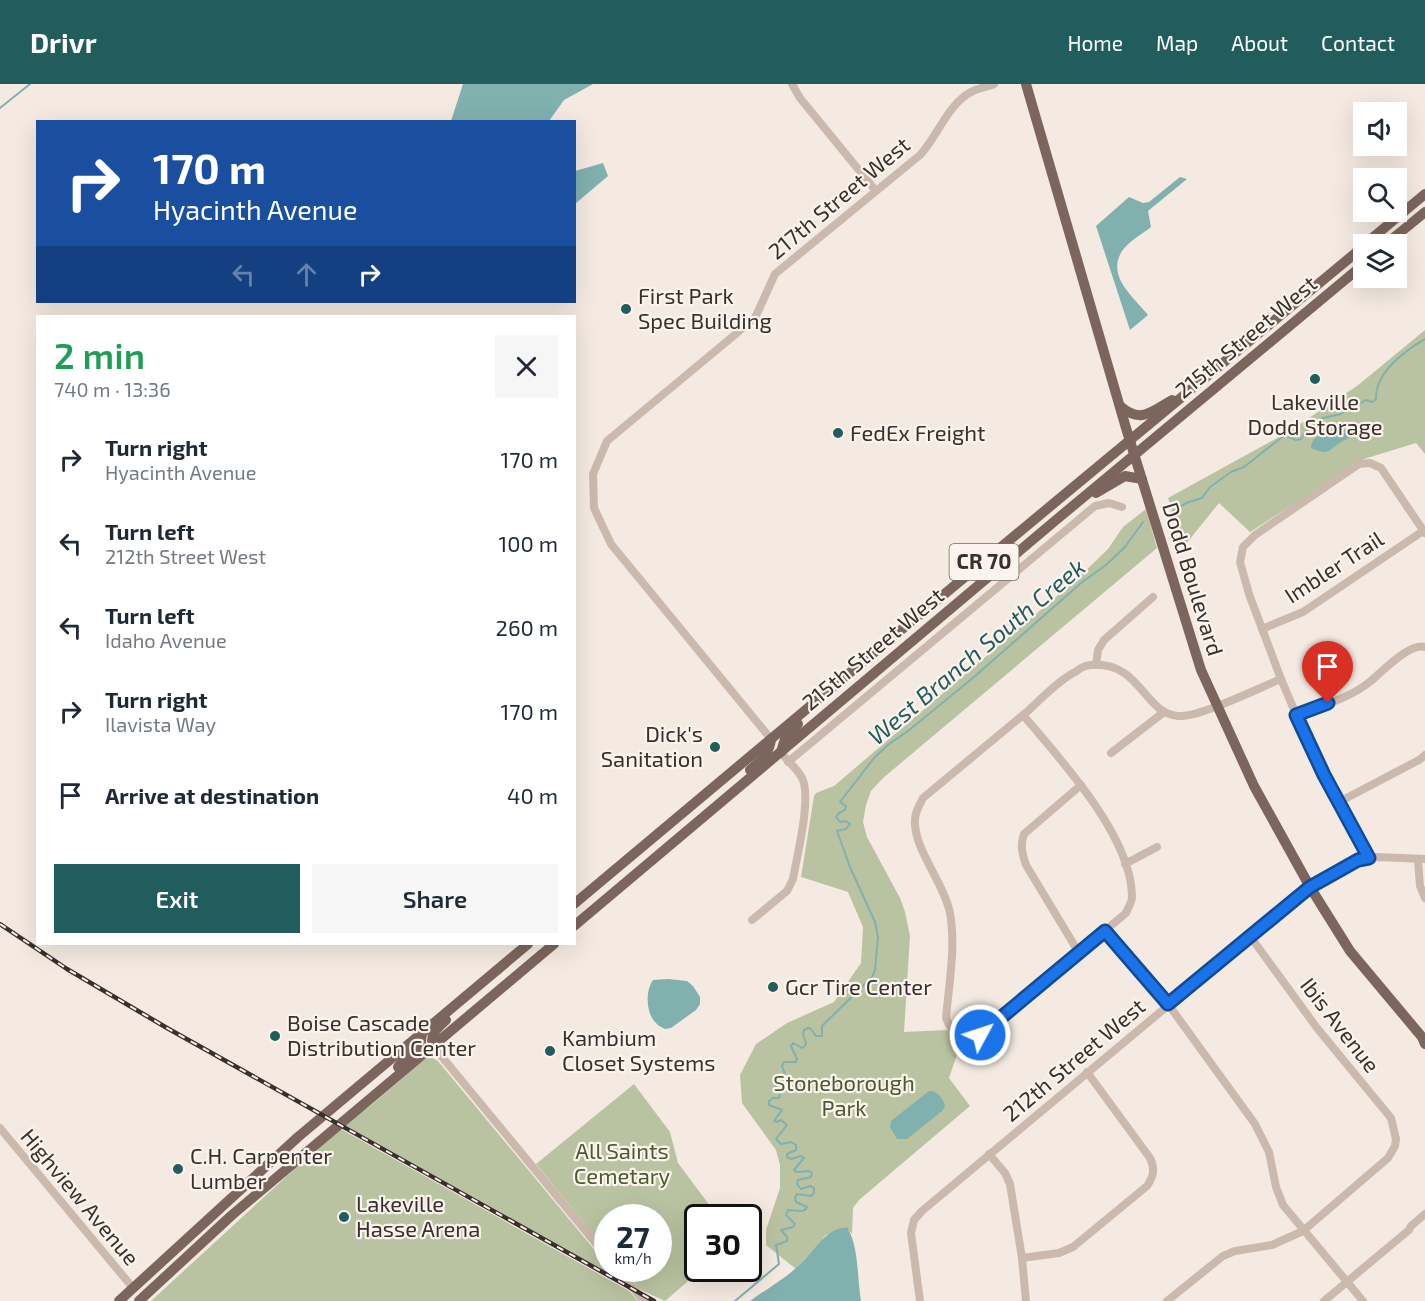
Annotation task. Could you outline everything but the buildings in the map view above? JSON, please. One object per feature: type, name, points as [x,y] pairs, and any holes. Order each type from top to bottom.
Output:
[{"type":"main road","name":"Dodd Boulevard","points":[[1026,84],[1134,455],[1201,670],[1263,803],[1310,887],[1350,951],[1424,1041]]},
{"type":"main road","name":"215th Street West","points":[[1377,234],[1425,194]]},
{"type":"main road","points":[[1398,234],[1425,212]]},
{"type":"main road","name":"215th Street West","points":[[576,902],[1353,254]]},
{"type":"main road","name":"215th Street West","points":[[576,925],[1056,520],[1353,273]]},
{"type":"main road","points":[[1120,406],[1137,416],[1146,414],[1203,381]]},
{"type":"main road","points":[[1056,520],[1125,476],[1142,479]]},
{"type":"main road","points":[[781,752],[785,739],[821,703],[837,683]]},
{"type":"main road","points":[[716,808],[734,785],[764,757],[770,747],[771,739]]},
{"type":"main road","points":[[119,1301],[307,1130],[527,945]]},
{"type":"main road","points":[[139,1301],[232,1215],[553,945]]},
{"type":"main road","points":[[433,1046],[431,1040],[433,1034],[477,992],[492,973]]},
{"type":"main road","points":[[372,1096],[421,1042],[422,1032]]},
{"type":"street","points":[[792,84],[800,98],[876,191]]},
{"type":"street","name":"217th Street West","points":[[771,739],[611,544],[594,508],[593,474],[607,441],[755,318],[775,274],[930,144],[953,107],[971,92],[994,84]]},
{"type":"street","points":[[1369,858],[1312,752],[1281,679],[1249,594],[1240,562],[1243,547],[1255,535],[1359,465],[1370,463],[1381,468],[1424,532]]},
{"type":"street","name":"215th Street West","points":[[788,762],[1095,506],[1109,503],[1122,507]]},
{"type":"street","name":"Imbler Trail","points":[[1262,628],[1303,612],[1424,532]]},
{"type":"street","points":[[1096,665],[1098,650],[1104,640],[1153,597]]},
{"type":"street","points":[[1296,715],[1353,693],[1369,683],[1410,648],[1425,647]]},
{"type":"street","points":[[1023,714],[1090,796],[1122,854],[1133,899],[1126,914],[980,1035],[970,1040],[958,1037],[950,1029],[946,1018],[952,938],[951,915],[946,896],[918,839],[915,823],[917,810],[923,798],[1023,714],[1073,672],[1089,665],[1116,668],[1125,672],[1164,712],[1179,717],[1218,705],[1281,679]]},
{"type":"street","points":[[1111,753],[1164,712]]},
{"type":"street","points":[[752,920],[788,891],[793,879],[806,801],[805,788],[801,776],[781,752]]},
{"type":"street","points":[[1339,802],[1425,755]]},
{"type":"street","points":[[1079,953],[1026,865],[1021,842],[1024,834],[1081,785]]},
{"type":"street","points":[[1125,864],[1157,847]]},
{"type":"street","name":"212th Street West","points":[[920,1301],[911,1233],[916,1217],[1310,887],[1358,860],[1377,857],[1422,860]]},
{"type":"street","points":[[1422,860],[1420,886],[1425,898]]},
{"type":"street","points":[[1105,931],[1168,1004],[1261,1133],[1269,1152],[1280,1200],[1303,1231],[1363,1301]]},
{"type":"street","name":"Ibis Avenue","points":[[1250,936],[1317,1028],[1391,1118],[1396,1139],[1388,1158],[1303,1231]]},
{"type":"street","points":[[433,1046],[594,1241]]},
{"type":"street","points":[[1022,1258],[1059,1253],[1073,1247],[1147,1185],[1153,1175],[1153,1164],[1150,1158],[1087,1072]]},
{"type":"street","name":"Highview Avenue","points":[[0,1128],[133,1288]]},
{"type":"street","points":[[989,1154],[1005,1173],[1010,1185],[1022,1258],[1026,1301]]},
{"type":"street","points":[[1324,1301],[1425,1214]]},
{"type":"street","points":[[1409,1230],[1415,1229],[1425,1220]]},
{"type":"street","points":[[1167,1301],[1223,1256],[1235,1251],[1272,1245],[1303,1231]]},
{"type":"street","points":[[628,1282],[644,1301]]},
{"type":"green space","points":[[1425,330],[1425,454],[1416,443],[1364,459],[1250,532],[1219,503],[1185,545],[1168,498],[1288,432],[1357,386]]},
{"type":"green space","name":"Stoneborough Park","points":[[1146,509],[1157,548],[883,778],[871,791],[863,822],[867,837],[900,898],[910,936],[904,1032],[947,1030],[961,1043],[949,1078],[970,1106],[859,1200],[853,1208],[852,1234],[846,1227],[826,1235],[796,1269],[766,1245],[766,1230],[780,1188],[780,1165],[776,1150],[742,1103],[740,1075],[756,1044],[787,1023],[834,1002],[861,963],[863,927],[848,892],[801,877],[814,796],[834,786],[1077,579],[1108,549],[1123,527]]},
{"type":"green space","points":[[431,1057],[438,1061],[594,1249],[594,1265],[343,1124],[370,1106],[425,1059]]},
{"type":"green space","name":"All Saints Cemetary","points":[[634,1084],[670,1132],[678,1163],[709,1204],[684,1204],[684,1282],[687,1282],[665,1301],[639,1289],[633,1282],[672,1282],[672,1204],[594,1204],[594,1235],[536,1164]]},
{"type":"green space","points":[[339,1128],[594,1271],[594,1282],[613,1282],[629,1291],[638,1301],[151,1301]]},
{"type":"water","points":[[463,84],[593,84],[564,100],[550,120],[451,120]]},
{"type":"water","points":[[603,163],[608,176],[576,203],[576,171]]},
{"type":"water","points":[[1180,177],[1187,179],[1148,211],[1151,227],[1131,241],[1118,260],[1117,269],[1124,286],[1148,315],[1130,330],[1096,226],[1129,197],[1143,203],[1149,202]]},
{"type":"water","points":[[1348,430],[1353,434],[1352,436],[1328,451],[1321,452],[1311,448],[1312,442],[1319,435]]},
{"type":"water","points":[[653,980],[687,981],[700,997],[700,1004],[696,1010],[671,1028],[665,1029],[658,1025],[650,1014],[648,996]]},
{"type":"water","points":[[929,1091],[940,1096],[945,1107],[907,1139],[897,1139],[890,1127],[891,1121]]},
{"type":"water","points":[[847,1227],[856,1253],[861,1301],[750,1301],[791,1272],[831,1232]]},
{"type":"waterway","points":[[0,108],[30,84]]},
{"type":"waterway","name":"West Branch South Creek","points":[[1170,513],[1186,503],[1202,498],[1210,487],[1231,472],[1244,467],[1282,437],[1301,439],[1309,426],[1323,418],[1341,414],[1366,400],[1372,402],[1376,399],[1380,380],[1392,364],[1425,339]]},
{"type":"waterway","name":"West Branch South Creek","points":[[735,1301],[779,1264],[776,1245],[787,1241],[787,1237],[781,1230],[793,1227],[795,1224],[786,1215],[788,1210],[806,1209],[807,1207],[796,1202],[795,1198],[797,1194],[811,1196],[814,1193],[814,1188],[810,1186],[801,1189],[797,1184],[798,1180],[811,1177],[812,1173],[794,1170],[804,1158],[801,1156],[791,1159],[787,1157],[787,1154],[796,1150],[796,1145],[791,1142],[781,1144],[776,1139],[787,1125],[781,1120],[774,1121],[782,1110],[769,1105],[769,1101],[779,1098],[780,1094],[775,1080],[786,1077],[782,1066],[784,1062],[796,1062],[797,1059],[791,1046],[793,1043],[802,1048],[805,1046],[804,1030],[808,1028],[816,1036],[822,1036],[822,1026],[872,977],[875,970],[878,937],[875,922],[850,867],[837,831],[846,829],[850,824],[846,821],[840,822],[836,817],[845,810],[846,806],[840,802],[874,758],[889,744],[974,677],[1081,583],[1106,565],[1125,547],[1143,522]]},
{"type":"railway","points":[[0,924],[67,969],[167,1028],[654,1301]]},
{"type":"place","name":"First Park Spec Building","points":[[626,309]]},
{"type":"place","name":"Lakeville Dodd Storage","points":[[1315,379]]},
{"type":"place","name":"FedEx Freight","points":[[838,433]]},
{"type":"place","name":"Dick's Sanitation","points":[[715,747]]},
{"type":"place","name":"Gcr Tire Center","points":[[773,987]]},
{"type":"place","name":"Boise Cascade Distribution Center","points":[[275,1036]]},
{"type":"place","name":"Kambium Closet Systems","points":[[550,1051]]},
{"type":"place","name":"C.H. Carpenter Lumber","points":[[178,1169]]},
{"type":"place","name":"Lakeville Hasse Arena","points":[[344,1217]]},
{"type":"route","points":[[980,1035],[1105,931],[1168,1004],[1310,887],[1358,860],[1369,858],[1312,752],[1296,715],[1328,703]]}]
